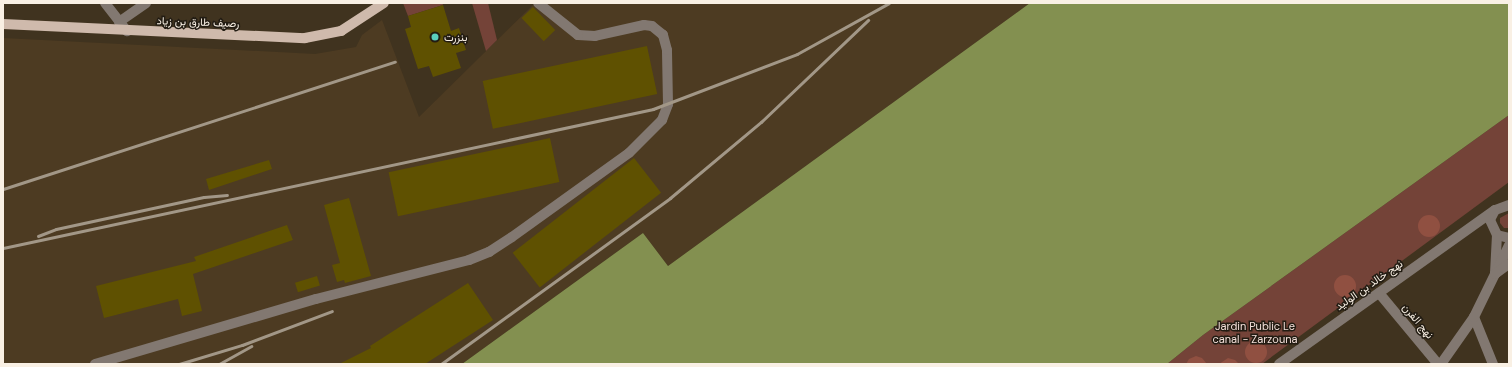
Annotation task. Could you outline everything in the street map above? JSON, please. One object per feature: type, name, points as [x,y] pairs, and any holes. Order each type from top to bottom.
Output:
[{"type":"main road","name":"رصيف طارق بن زياد","points":[[3,24],[127,31],[317,37],[340,31],[384,3]]},
{"type":"street","points":[[105,3],[127,31]]},
{"type":"street","points":[[119,22],[146,3]]},
{"type":"street","points":[[95,364],[316,299],[469,260],[489,252],[512,237],[628,153],[662,120],[668,104],[667,50],[663,35],[652,26],[644,25],[595,36],[578,35],[538,3]]},
{"type":"street","name":"نهج خالد بن الوليد","points":[[1279,364],[1501,208],[1509,200]]},
{"type":"street","points":[[1439,364],[1474,318],[1509,246],[1490,220],[1501,208]]},
{"type":"street","points":[[1473,227],[1485,226],[1500,235]]},
{"type":"street","points":[[1495,274],[1500,235]]},
{"type":"street","points":[[1495,274],[1509,264]]},
{"type":"street","name":"نهج الفرن","points":[[1379,293],[1439,364]]},
{"type":"street","points":[[1474,318],[1493,364]]},
{"type":"shaded area","points":[[535,3],[1030,3],[668,266],[643,233],[462,364],[3,364],[3,38],[315,54],[356,47],[362,35],[382,20],[419,117]]},
{"type":"shaded area","points":[[1030,3],[1509,3],[1509,115],[1203,335],[1167,364],[462,364],[643,233],[668,266]]},
{"type":"shaded area","points":[[1429,215],[1437,218],[1440,226],[1437,234],[1429,237],[1421,234],[1418,226],[1421,218]]},
{"type":"shaded area","points":[[1345,275],[1353,278],[1356,286],[1353,294],[1345,297],[1337,294],[1334,286],[1337,278]]},
{"type":"shaded area","points":[[1256,341],[1264,344],[1267,352],[1264,360],[1256,363],[1248,360],[1245,352],[1248,344]]},
{"type":"shaded area","points":[[1196,356],[1202,358],[1207,364],[1186,364],[1189,359]]},
{"type":"shaded area","points":[[1228,358],[1235,360],[1239,364],[1219,364]]},
{"type":"green space","points":[[403,3],[442,3],[443,5],[408,16]]},
{"type":"green space","points":[[472,3],[488,3],[497,40],[486,51]]},
{"type":"green space","name":"Jardin Public Le canal - Zarzouna","points":[[1509,115],[1509,182],[1262,364],[1167,364],[1203,335]]},
{"type":"green space","points":[[1509,213],[1509,228],[1504,228],[1500,223],[1500,218]]},
{"type":"building","name":"بنزرت","points":[[443,5],[451,31],[459,28],[466,50],[456,53],[461,68],[433,77],[429,66],[418,69],[405,29],[411,27],[408,16]]},
{"type":"building","points":[[533,7],[555,30],[544,41],[521,18]]},
{"type":"building","points":[[647,46],[657,94],[493,129],[483,81]]},
{"type":"building","points":[[550,138],[559,182],[398,216],[389,172]]},
{"type":"building","points":[[634,158],[661,193],[540,287],[513,253]]},
{"type":"building","points":[[269,160],[272,169],[209,190],[206,179]]},
{"type":"building","points":[[349,198],[371,276],[345,283],[344,280],[337,282],[332,265],[340,263],[324,205]]},
{"type":"building","points":[[287,225],[293,240],[193,274],[202,311],[182,316],[178,299],[104,318],[96,286],[196,261],[194,257]]},
{"type":"building","points":[[317,276],[320,286],[298,292],[295,283]]},
{"type":"building","points":[[468,283],[493,320],[425,364],[339,364],[371,348],[370,346]]},
{"type":"railway","points":[[3,248],[653,109],[797,54],[889,3]]},
{"type":"railway","points":[[441,364],[670,198],[761,122],[868,20]]},
{"type":"railway","points":[[3,189],[395,62]]},
{"type":"railway","points":[[38,236],[56,229],[204,197],[227,195]]},
{"type":"railway","points":[[179,364],[242,345],[332,311]]},
{"type":"railway","points":[[219,364],[251,346]]},
{"type":"place","name":"بنزرت","points":[[435,37]]}]
